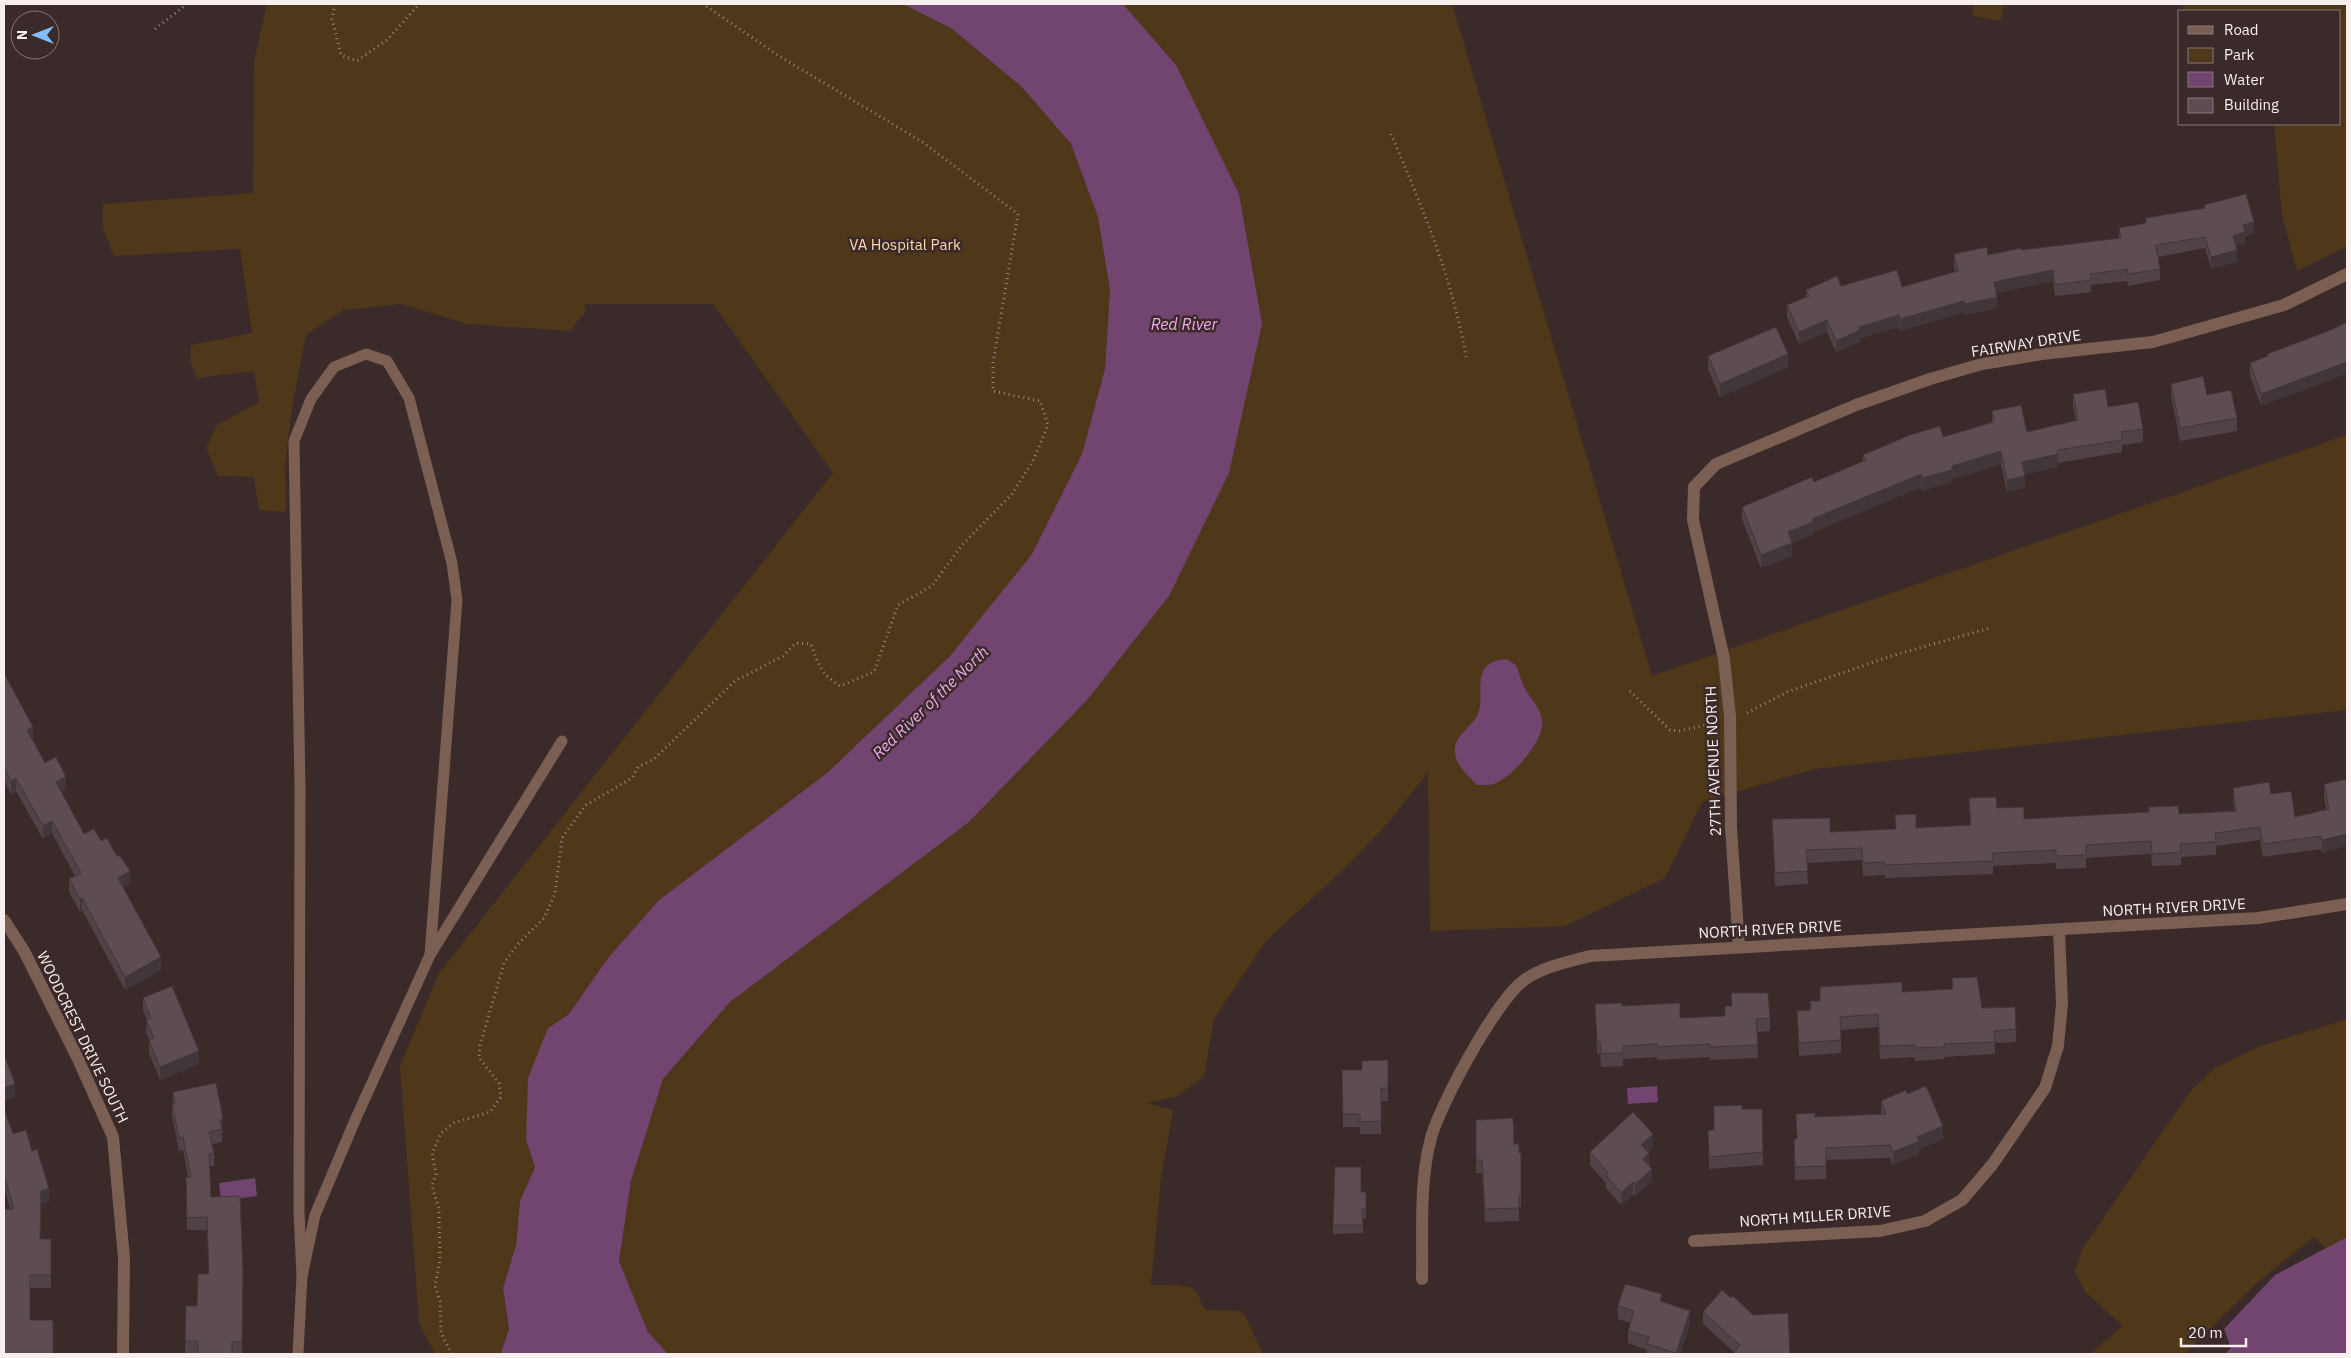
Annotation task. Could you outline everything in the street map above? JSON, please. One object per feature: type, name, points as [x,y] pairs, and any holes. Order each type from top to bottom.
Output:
[{"type":"street","name":"FAIRWAY DRIVE","points":[[1694,487],[1716,464],[1856,405],[1930,379],[1982,364],[2153,342],[2284,305],[2347,274]]},
{"type":"street","name":"27TH AVENUE NORTH","points":[[1694,487],[1693,520],[1724,659],[1730,719],[1732,828],[1739,947]]},
{"type":"street","name":"NORTH RIVER DRIVE","points":[[1422,1279],[1423,1189],[1430,1141],[1445,1103],[1497,1009],[1522,981],[1555,964],[1590,956],[2258,918],[2347,904]]},
{"type":"street","name":"WOODCREST DRIVE SOUTH","points":[[4,920],[28,959],[113,1136],[124,1258],[123,1354]]},
{"type":"street","name":"NORTH MILLER DRIVE","points":[[1694,1240],[1880,1231],[1925,1221],[1962,1200],[1992,1165],[2045,1088],[2058,1046],[2062,1004],[2059,930]]},
{"type":"lane","points":[[298,1354],[302,1276],[299,1212],[300,789],[294,441],[311,399],[334,367],[366,354],[387,361],[409,398],[452,563],[457,600],[430,955]]},
{"type":"lane","points":[[302,1276],[315,1215],[356,1118],[430,955],[562,741]]},
{"type":"path","points":[[155,29],[187,4]]},
{"type":"path","points":[[334,4],[332,18],[340,55],[358,61],[388,39],[419,4]]},
{"type":"path","points":[[452,1354],[441,1333],[440,1301],[435,1286],[440,1259],[439,1209],[432,1186],[436,1174],[432,1154],[441,1133],[454,1123],[490,1112],[500,1096],[499,1083],[479,1058],[480,1045],[504,963],[518,944],[544,918],[555,894],[562,838],[586,805],[632,778],[638,767],[654,759],[736,681],[783,656],[796,643],[811,644],[818,665],[827,677],[840,686],[874,672],[898,605],[932,586],[962,544],[1012,494],[1034,461],[1048,425],[1040,401],[993,391],[993,362],[1018,214],[921,141],[779,56],[703,4]]},
{"type":"path","points":[[1391,134],[1448,277],[1460,320],[1466,357]]},
{"type":"path","points":[[1630,691],[1670,730],[1696,728],[1741,716],[1787,692],[1892,656],[1990,628]]},
{"type":"green space","name":"VA Hospital Park","points":[[267,4],[903,4],[951,28],[1022,87],[1071,144],[1098,217],[1110,290],[1105,369],[1082,454],[1032,554],[950,656],[827,773],[659,900],[608,958],[569,1014],[548,1028],[526,1140],[535,1167],[520,1201],[516,1245],[503,1288],[509,1329],[502,1354],[435,1354],[419,1323],[400,1066],[439,973],[833,473],[713,304],[584,304],[586,311],[570,331],[468,324],[401,304],[343,310],[306,335],[293,402],[285,464],[286,512],[259,510],[254,477],[218,476],[206,448],[217,425],[259,402],[254,371],[197,378],[190,362],[191,345],[252,333],[240,249],[114,256],[103,228],[103,204],[253,193],[254,61]]},
{"type":"green space","points":[[1123,4],[1452,4],[1652,676],[2347,435],[2347,710],[1815,769],[1702,802],[1665,878],[1565,926],[1430,931],[1428,772],[1389,822],[1347,866],[1266,941],[1214,1019],[1204,1077],[1176,1097],[1146,1103],[1173,1110],[1161,1178],[1151,1285],[1191,1287],[1196,1291],[1206,1310],[1239,1311],[1245,1315],[1263,1354],[668,1354],[648,1332],[619,1261],[631,1181],[663,1079],[730,1002],[969,822],[1088,699],[1169,596],[1176,65]]},
{"type":"green space","points":[[1974,4],[2004,4],[2001,21],[1972,16]]},
{"type":"green space","points":[[2182,4],[2347,4],[2347,246],[2297,271],[2282,215],[2274,125],[2341,125],[2341,10],[2184,10]]},
{"type":"green space","points":[[2347,1019],[2347,1237],[2326,1248],[2314,1237],[2259,1281],[2184,1354],[2092,1354],[2123,1326],[2085,1292],[2075,1272],[2082,1249],[2191,1090],[2215,1068],[2258,1047]]},
{"type":"water","name":"Red River","points":[[903,4],[1123,4],[1176,65],[1239,194],[1262,324],[1229,473],[1169,596],[1088,699],[969,822],[730,1002],[663,1079],[631,1181],[619,1261],[648,1332],[668,1354],[502,1354],[509,1329],[503,1288],[516,1245],[520,1201],[535,1167],[526,1140],[528,1078],[548,1028],[569,1014],[608,958],[659,900],[827,773],[950,656],[1032,554],[1082,454],[1105,369],[1110,290],[1098,217],[1071,144],[1022,87],[951,28]]},
{"type":"water","points":[[1506,659],[1516,665],[1524,687],[1540,711],[1542,729],[1533,747],[1511,773],[1494,784],[1477,785],[1458,762],[1455,747],[1457,741],[1478,714],[1482,673],[1494,661]]},
{"type":"water","points":[[1657,1086],[1658,1102],[1628,1104],[1627,1088]]},
{"type":"water","points":[[255,1178],[257,1196],[221,1201],[219,1183]]},
{"type":"water","points":[[2347,1237],[2347,1354],[2225,1354],[2231,1348],[2224,1329],[2275,1275]]},
{"type":"building","points":[[2246,194],[2254,222],[2243,225],[2245,232],[2233,236],[2237,250],[2211,257],[2205,237],[2156,245],[2160,269],[2128,274],[2127,269],[2091,274],[2091,280],[2055,285],[2053,270],[1994,282],[1997,297],[1964,304],[1964,301],[1900,319],[1899,315],[1859,327],[1860,330],[1836,341],[1827,320],[1799,332],[1787,305],[1809,296],[1806,290],[1837,276],[1841,286],[1897,270],[1902,287],[1958,271],[1954,254],[1987,247],[1988,255],[2021,248],[2021,250],[2121,238],[2119,228],[2146,223],[2146,218],[2205,208],[2204,205]]},
{"type":"building","points":[[2347,322],[2347,362],[2261,394],[2250,363],[2268,356],[2267,354]]},
{"type":"building","points":[[1776,327],[1788,354],[1720,384],[1708,356]]},
{"type":"building","points":[[2203,376],[2207,395],[2231,390],[2237,418],[2180,428],[2171,384]]},
{"type":"building","points":[[2105,389],[2108,407],[2138,402],[2143,429],[2121,432],[2122,440],[2057,450],[2058,454],[2022,462],[2025,476],[2007,480],[2001,451],[1952,466],[1952,470],[1922,478],[1921,474],[1812,519],[1813,522],[1788,532],[1792,543],[1761,555],[1742,507],[1812,477],[1814,482],[1866,460],[1863,455],[1910,435],[1940,426],[1943,437],[1994,422],[1992,411],[2021,405],[2027,432],[2078,420],[2073,394]]},
{"type":"building","points":[[4,673],[33,727],[27,730],[45,763],[56,757],[66,777],[56,782],[84,834],[94,829],[101,841],[107,838],[116,855],[121,857],[130,871],[118,878],[161,957],[125,977],[82,898],[80,899],[69,879],[81,873],[52,821],[43,826],[16,778],[11,781],[4,767]]},
{"type":"building","points":[[2347,779],[2347,834],[2322,840],[2321,836],[2263,844],[2260,827],[2215,833],[2216,842],[2180,844],[2181,852],[2152,854],[2151,841],[2086,845],[2086,855],[2056,856],[2056,850],[1993,853],[1993,861],[1885,865],[1885,862],[1863,863],[1862,848],[1806,850],[1808,871],[1775,873],[1772,819],[1830,818],[1830,832],[1896,829],[1895,815],[1916,814],[1916,828],[1971,825],[1969,798],[1996,797],[1997,808],[2024,807],[2024,819],[2149,812],[2149,807],[2178,806],[2179,814],[2236,811],[2233,788],[2269,782],[2271,794],[2291,791],[2295,817],[2329,809],[2324,784]]},
{"type":"building","points":[[1977,977],[1982,1008],[2015,1007],[2016,1029],[1994,1031],[1995,1042],[1944,1044],[1944,1047],[1915,1048],[1915,1045],[1880,1046],[1878,1014],[1840,1017],[1841,1040],[1799,1043],[1797,1011],[1811,1010],[1810,1001],[1820,1001],[1820,987],[1902,982],[1902,992],[1953,989],[1952,978]]},
{"type":"building","points":[[172,986],[199,1051],[160,1067],[149,1040],[154,1038],[146,1020],[151,1018],[143,998]]},
{"type":"building","points":[[1731,993],[1768,993],[1770,1018],[1756,1019],[1758,1045],[1710,1047],[1710,1044],[1657,1047],[1657,1044],[1623,1046],[1623,1053],[1601,1054],[1600,1042],[1597,1042],[1595,1004],[1622,1003],[1622,1006],[1680,1003],[1680,1018],[1725,1016],[1725,1006],[1732,1006]]},
{"type":"building","points":[[4,1054],[15,1084],[4,1088]]},
{"type":"building","points":[[1388,1060],[1388,1088],[1381,1088],[1381,1121],[1360,1122],[1360,1114],[1343,1114],[1342,1070],[1362,1070],[1362,1061]]},
{"type":"building","points":[[216,1083],[223,1119],[220,1120],[222,1129],[209,1132],[214,1153],[209,1154],[211,1197],[240,1196],[243,1271],[242,1342],[232,1342],[232,1354],[198,1354],[198,1341],[185,1341],[186,1306],[197,1306],[198,1274],[209,1274],[207,1217],[187,1218],[186,1177],[191,1177],[183,1137],[179,1138],[172,1104],[175,1103],[173,1092]]},
{"type":"building","points":[[1926,1086],[1943,1126],[1917,1137],[1919,1141],[1893,1152],[1890,1145],[1826,1148],[1826,1166],[1795,1167],[1794,1139],[1797,1139],[1796,1114],[1815,1113],[1815,1117],[1886,1114],[1881,1101],[1906,1090],[1907,1094]]},
{"type":"building","points":[[1742,1105],[1742,1109],[1762,1109],[1763,1152],[1709,1157],[1708,1130],[1714,1130],[1714,1106]]},
{"type":"building","points":[[4,1109],[13,1134],[26,1130],[32,1151],[37,1149],[49,1189],[41,1191],[40,1239],[51,1239],[51,1275],[30,1275],[30,1320],[53,1320],[53,1354],[4,1354],[4,1209],[14,1209],[4,1175]]},
{"type":"building","points":[[1633,1112],[1653,1134],[1641,1145],[1649,1153],[1643,1159],[1652,1169],[1621,1193],[1606,1175],[1608,1173],[1590,1152]]},
{"type":"building","points":[[1513,1118],[1514,1144],[1519,1144],[1519,1153],[1521,1153],[1521,1195],[1519,1195],[1519,1208],[1485,1209],[1482,1160],[1476,1160],[1476,1120]]},
{"type":"building","points":[[1335,1167],[1361,1167],[1361,1192],[1366,1192],[1366,1209],[1362,1209],[1363,1225],[1333,1225]]},
{"type":"building","points":[[1625,1284],[1662,1294],[1660,1301],[1690,1311],[1676,1353],[1647,1344],[1649,1337],[1628,1331],[1634,1311],[1618,1306]]},
{"type":"building","points":[[1722,1290],[1731,1298],[1733,1296],[1753,1315],[1788,1313],[1790,1354],[1733,1354],[1740,1345],[1703,1312]]},
{"type":"water label","name":"Red River of the North","points":[[930,702]]}]
